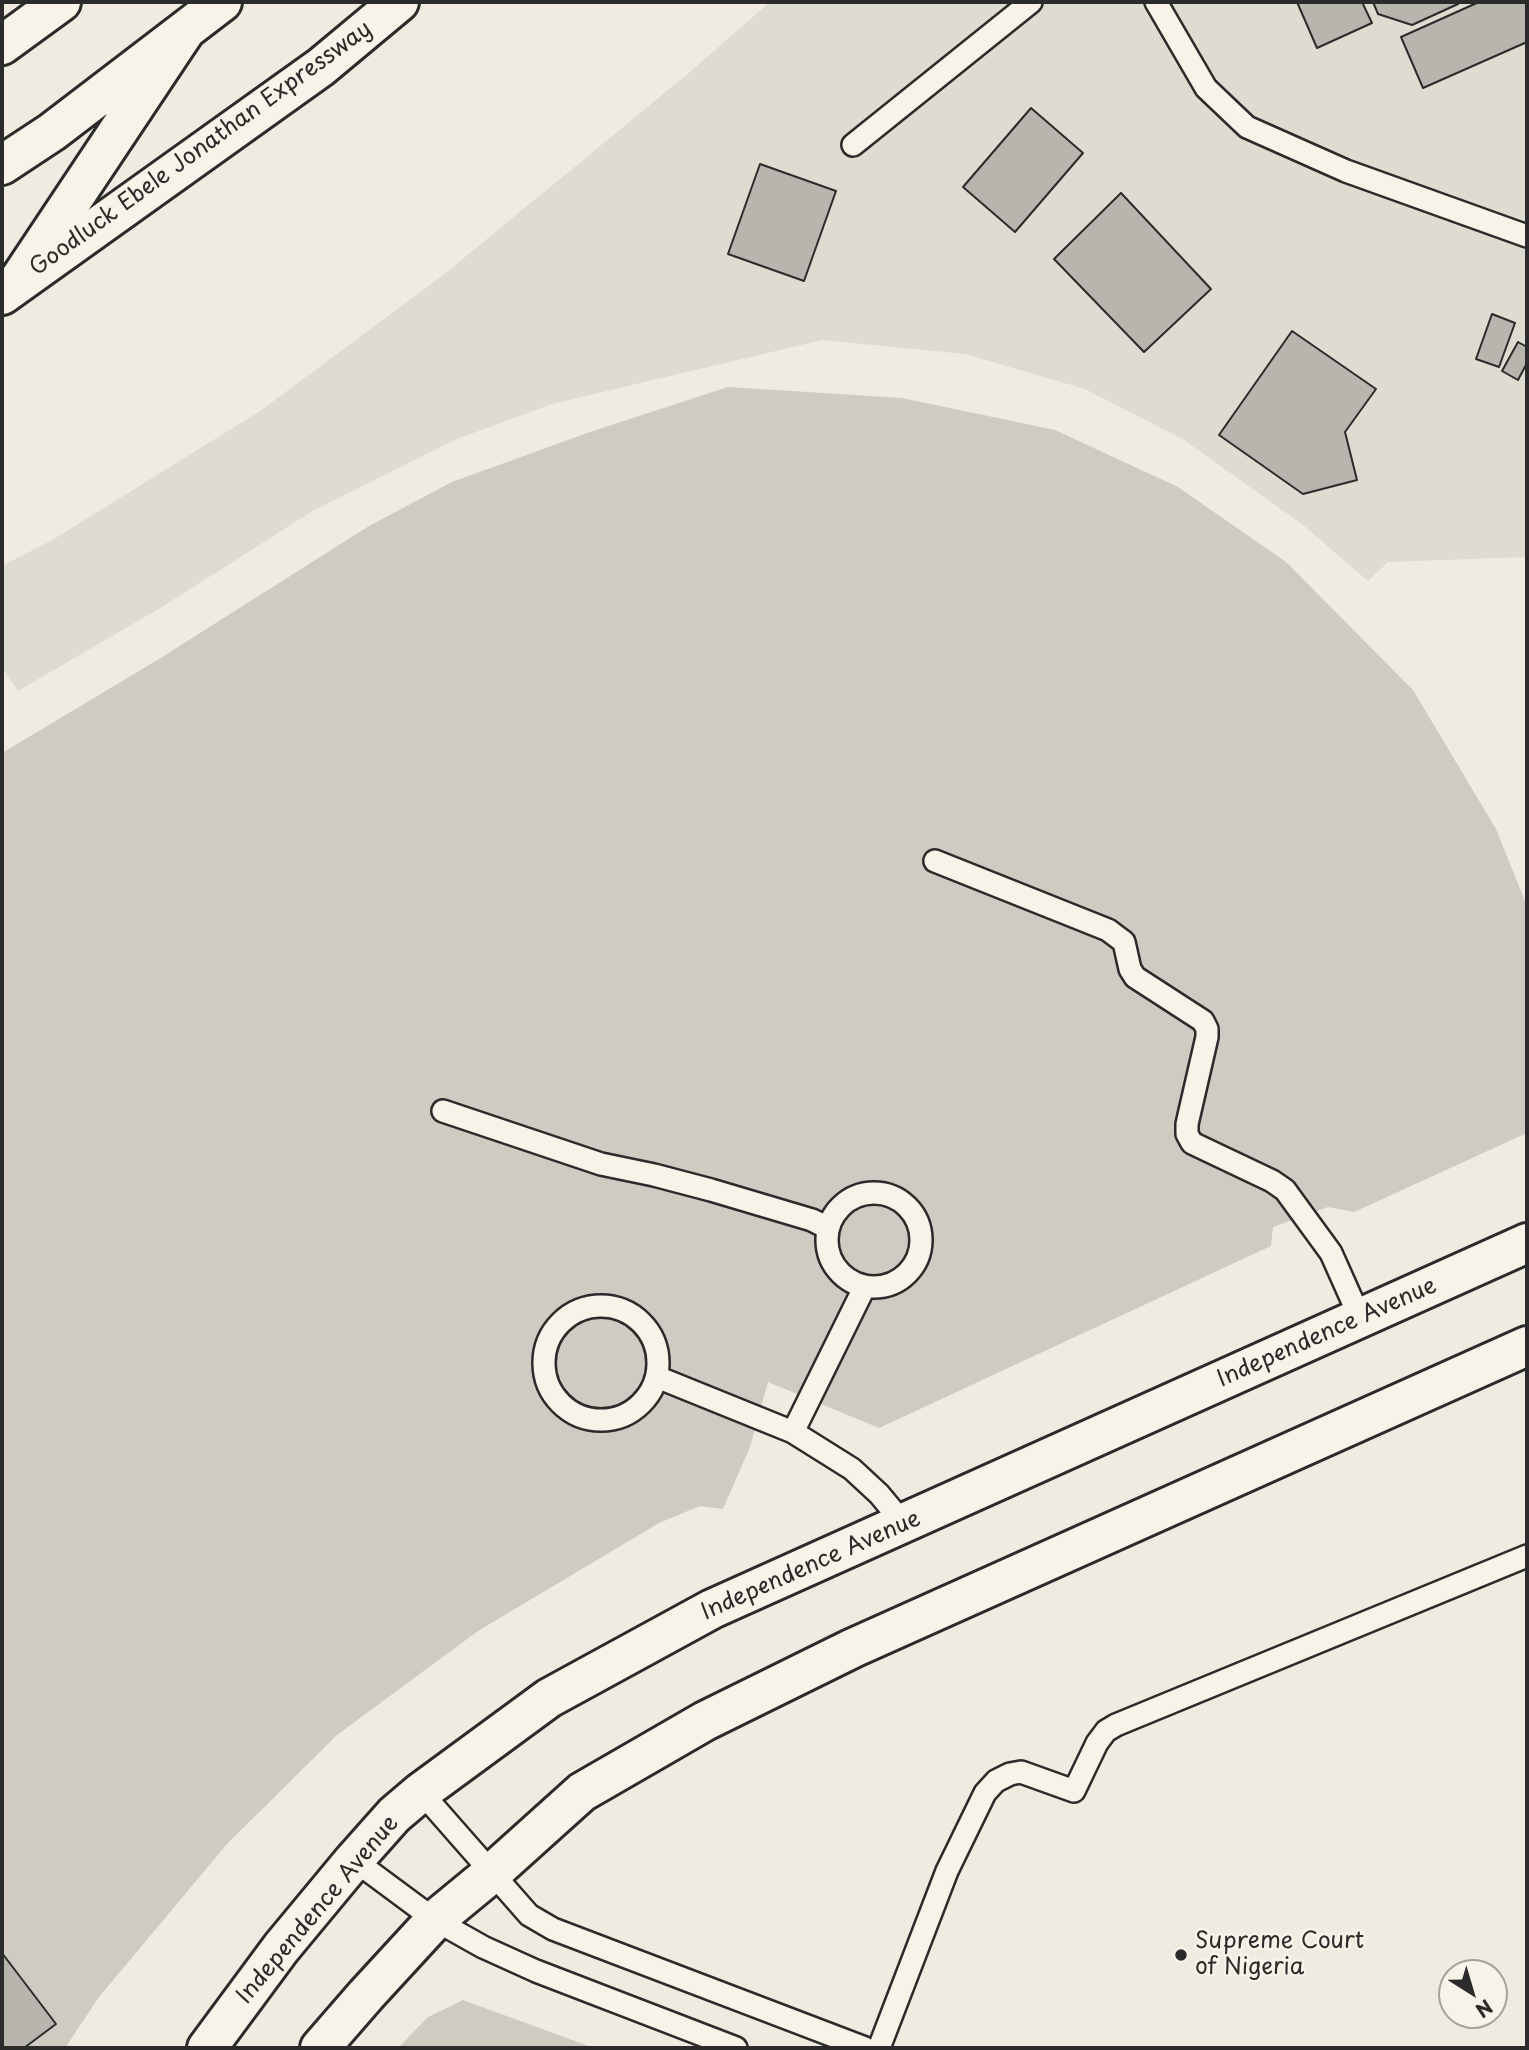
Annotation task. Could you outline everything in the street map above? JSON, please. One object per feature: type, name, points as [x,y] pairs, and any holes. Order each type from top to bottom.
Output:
[{"type":"main road","points":[[2,45],[61,2]]},
{"type":"main road","points":[[2,165],[52,132],[222,2]]},
{"type":"main road","name":"Goodluck Ebele Jonathan Expressway","points":[[9,289],[321,66],[400,2]]},
{"type":"main road","points":[[9,289],[184,31]]},
{"type":"main road","name":"Independence Avenue","points":[[207,2048],[281,1948],[394,1815],[549,1698],[712,1609],[1527,1243]]},
{"type":"main road","points":[[320,2048],[435,1920],[582,1792],[705,1721],[853,1648],[1527,1346]]},
{"type":"lane","points":[[853,145],[1031,2]]},
{"type":"lane","points":[[1156,2],[1206,88],[1247,127],[1346,171],[1527,236]]},
{"type":"lane","points":[[935,862],[1108,930],[1124,942],[1130,969],[1135,976],[1203,1021],[1207,1037],[1187,1134],[1192,1143],[1286,1190],[1331,1253],[1360,1318]]},
{"type":"lane","points":[[443,1111],[601,1164],[711,1190],[812,1220],[828,1228]]},
{"type":"lane","points":[[881,1192],[898,1199],[911,1209],[919,1224],[919,1254],[911,1269],[899,1279],[883,1286],[865,1286],[850,1280],[831,1260],[827,1244],[828,1228],[835,1213],[845,1204],[865,1193],[881,1192]]},
{"type":"lane","points":[[793,1432],[865,1286]]},
{"type":"lane","points":[[596,1305],[621,1308],[634,1315],[654,1338],[659,1357],[657,1377],[645,1401],[629,1414],[610,1420],[586,1419],[561,1406],[545,1379],[543,1359],[549,1338],[560,1322],[576,1311],[596,1305]]},
{"type":"lane","points":[[657,1377],[793,1432],[852,1469],[879,1493],[904,1524]]},
{"type":"lane","points":[[879,2048],[947,1871],[985,1793],[996,1781],[1021,1772],[1073,1791],[1097,1743],[1106,1731],[1116,1725],[1527,1556]]},
{"type":"lane","points":[[421,1792],[529,1915],[552,1929],[865,2048]]},
{"type":"lane","points":[[354,1860],[435,1920],[483,1947],[536,1971],[736,2048]]},
{"type":"shaded area","points":[[770,2],[1527,2],[1527,557],[1388,562],[1368,581],[1303,525],[1184,440],[1085,389],[965,354],[822,340],[552,404],[457,439],[311,512],[162,607],[18,691],[2,668],[2,566],[54,539],[260,411],[442,276],[690,72]]},
{"type":"shaded area","points":[[728,387],[902,398],[1055,430],[1178,487],[1286,562],[1413,690],[1496,829],[1527,906],[1527,1133],[1354,1212],[1328,1207],[1273,1227],[1271,1246],[879,1428],[768,1382],[750,1447],[723,1509],[700,1506],[659,1523],[478,1631],[337,1735],[227,1844],[99,1997],[65,2048],[2,2048],[2,753],[159,659],[369,526],[452,482],[590,432]]},
{"type":"shaded area","points":[[463,2000],[594,2048],[398,2048],[428,2017]]},
{"type":"building","points":[[1297,2],[1362,2],[1372,23],[1317,48]]},
{"type":"building","points":[[1373,2],[1459,2],[1412,25],[1378,14]]},
{"type":"building","points":[[1479,2],[1527,2],[1527,42],[1423,88],[1401,37]]},
{"type":"building","points":[[1031,108],[1083,153],[1015,232],[963,187]]},
{"type":"building","points":[[760,164],[836,191],[804,281],[728,254]]},
{"type":"building","points":[[1121,193],[1211,289],[1144,352],[1054,259]]},
{"type":"building","points":[[1492,314],[1515,323],[1499,367],[1476,359]]},
{"type":"building","points":[[1292,331],[1376,389],[1345,432],[1357,480],[1303,494],[1219,435]]},
{"type":"building","points":[[1518,342],[1527,347],[1527,363],[1518,380],[1502,371]]},
{"type":"building","points":[[2,1953],[56,2024],[24,2048],[4,2048],[2,2045]]},
{"type":"place","name":"Supreme Court of Nigeria","points":[[1181,1955]]}]
